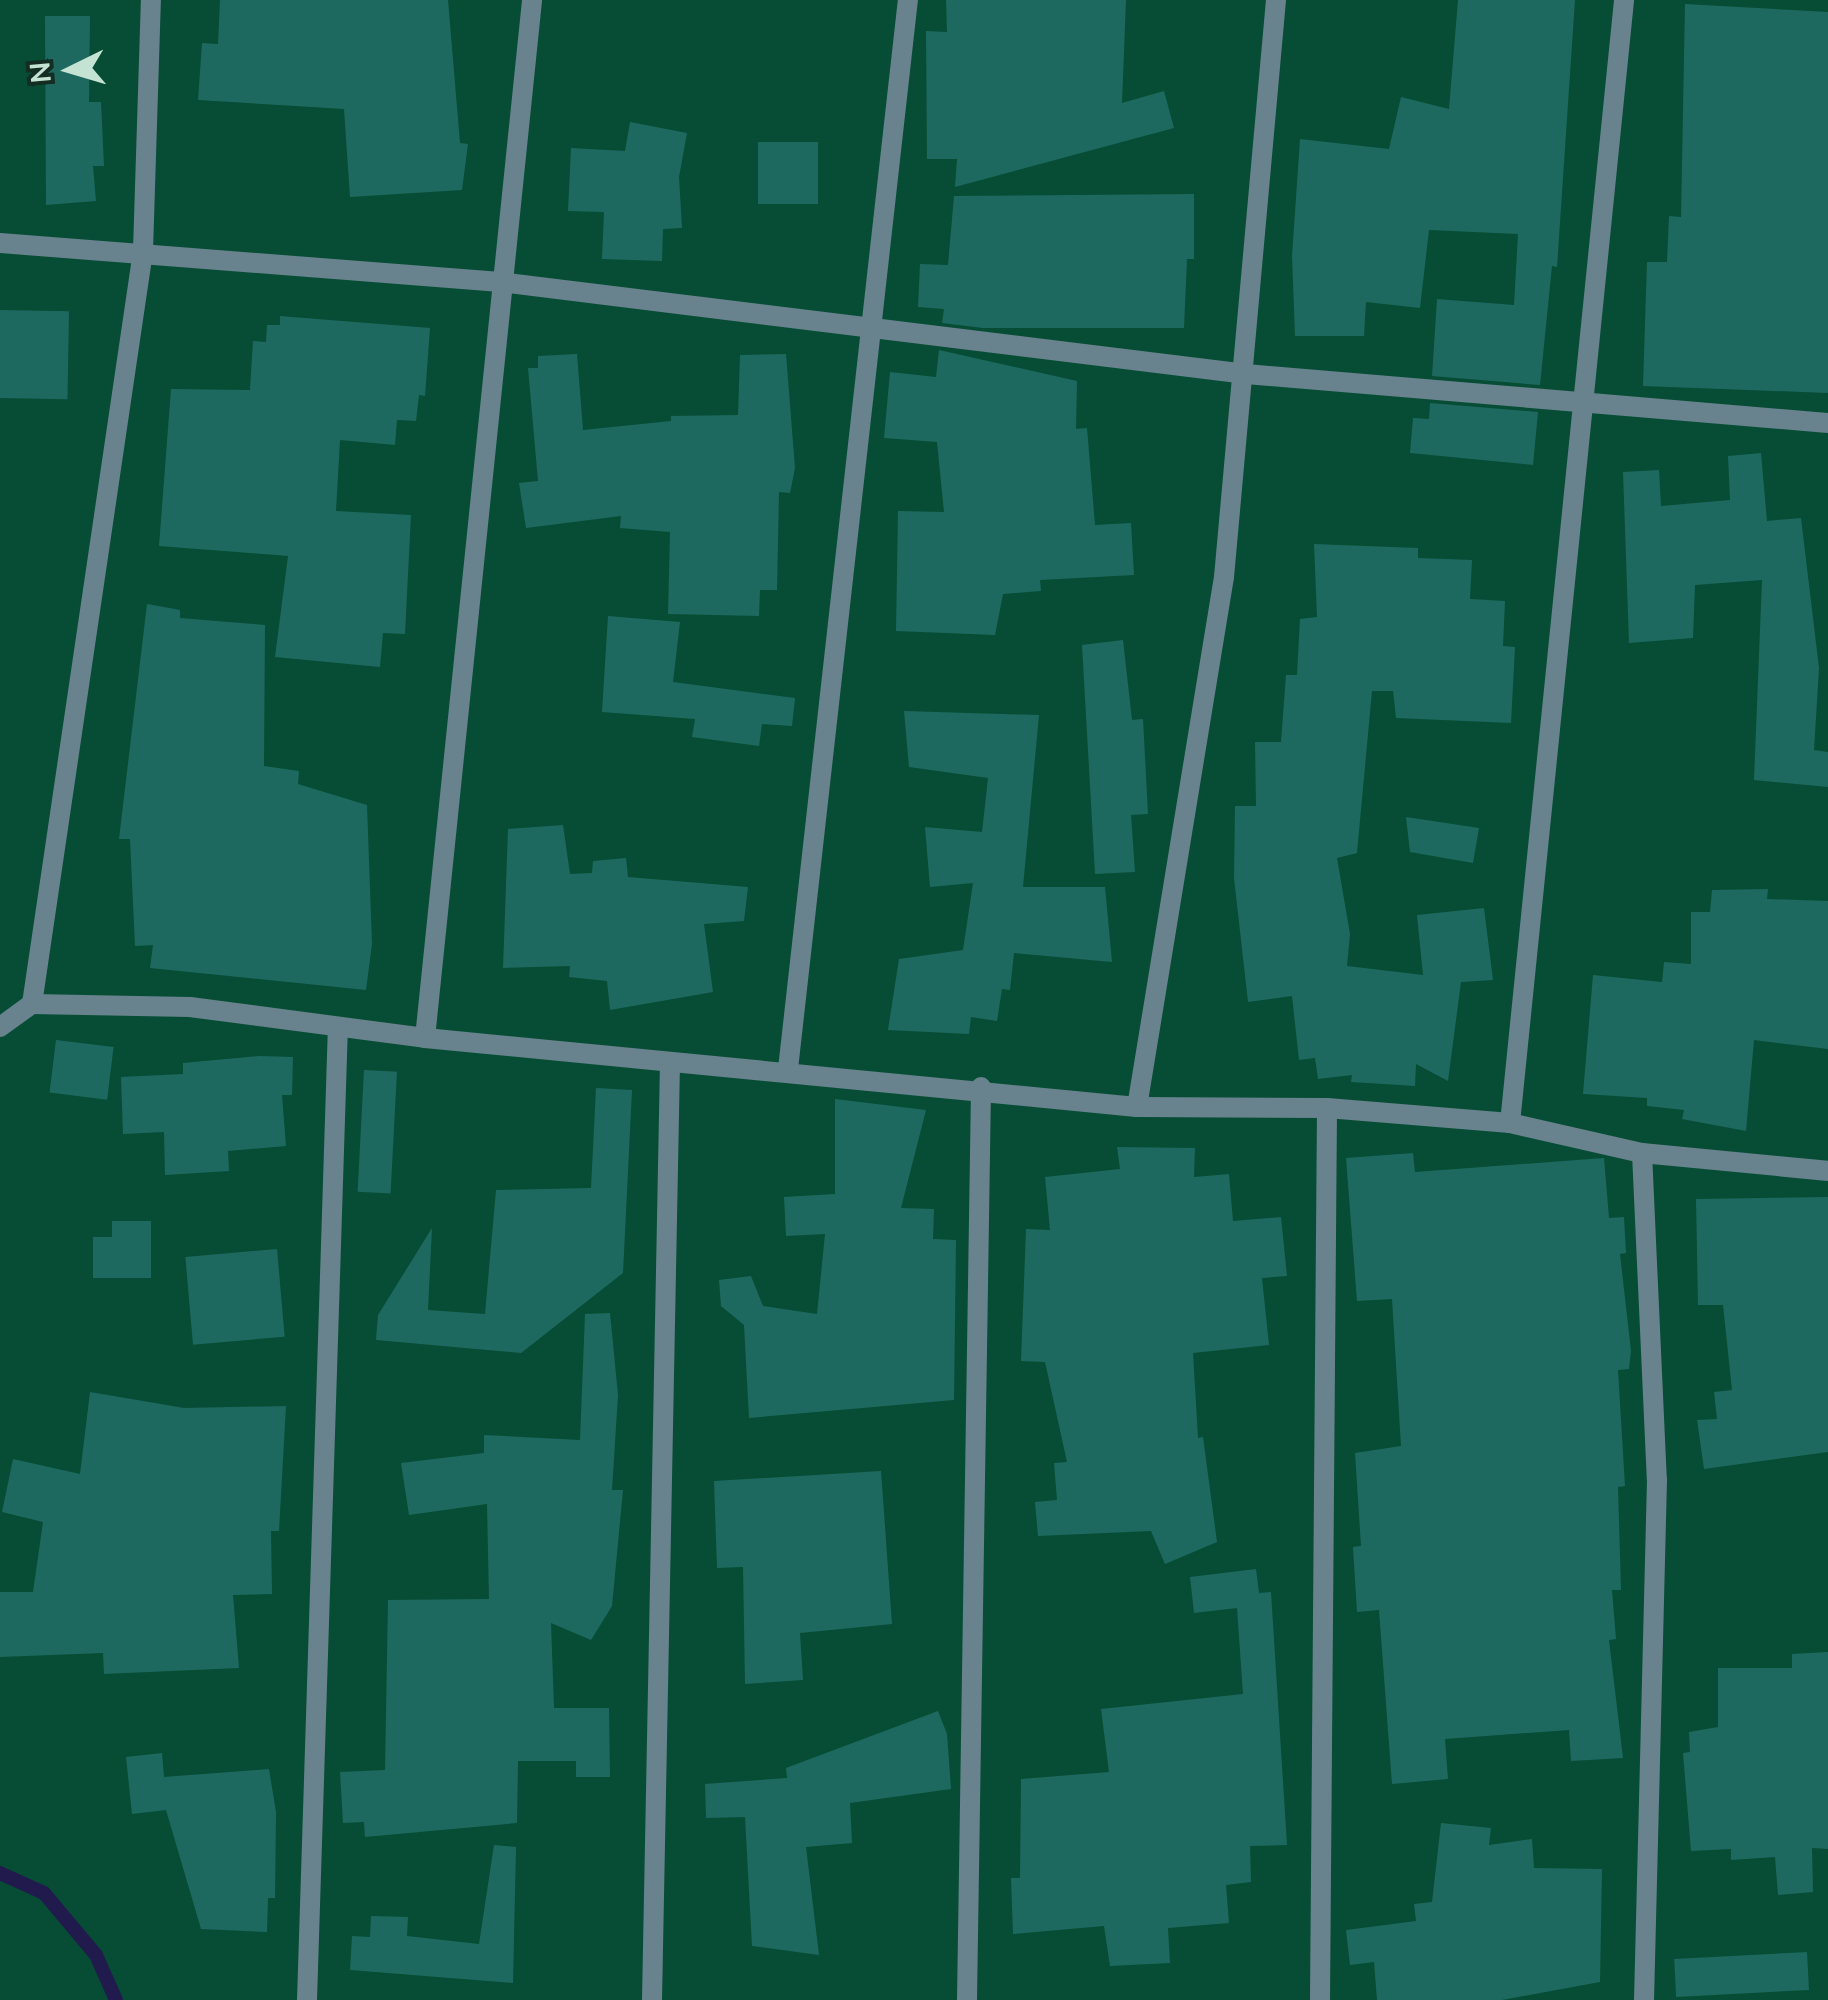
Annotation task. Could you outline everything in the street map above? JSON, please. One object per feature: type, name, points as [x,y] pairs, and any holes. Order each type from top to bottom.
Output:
[{"type":"street","points":[[32,1004],[143,251],[151,0]]},
{"type":"street","points":[[425,1038],[532,0]]},
{"type":"street","points":[[788,1069],[867,331],[908,0]]},
{"type":"street","points":[[1137,1107],[1224,577],[1246,374],[1276,0]]},
{"type":"street","points":[[1510,1123],[1624,0]]},
{"type":"street","points":[[0,244],[143,251],[500,282],[867,331],[1246,374],[1828,422]]},
{"type":"street","points":[[0,1026],[32,1004],[190,1007],[425,1038],[670,1063],[788,1069],[1137,1107],[1328,1108],[1510,1123],[1642,1154],[1828,1171]]},
{"type":"street","points":[[308,2000],[338,1028]]},
{"type":"street","points":[[652,2000],[670,1063]]},
{"type":"street","points":[[967,2000],[981,1088]]},
{"type":"street","points":[[1320,2000],[1328,1108]]},
{"type":"street","points":[[1642,1154],[1657,1480],[1644,2000]]},
{"type":"building","points":[[220,0],[448,0],[460,143],[468,144],[462,190],[350,197],[344,109],[198,100],[202,43],[218,44]]},
{"type":"building","points":[[946,0],[1126,0],[1122,103],[1164,91],[1174,128],[955,187],[957,159],[927,159],[926,31],[947,32]]},
{"type":"building","points":[[1458,0],[1575,0],[1557,267],[1552,266],[1540,385],[1432,376],[1437,299],[1514,305],[1518,234],[1429,230],[1420,308],[1366,302],[1364,336],[1295,336],[1292,256],[1300,139],[1389,149],[1401,97],[1449,109]]},
{"type":"building","points":[[1685,4],[1828,12],[1828,393],[1643,386],[1647,262],[1667,262],[1669,216],[1681,217]]},
{"type":"building","points":[[45,16],[90,16],[89,102],[101,102],[104,166],[93,166],[96,201],[46,205]]},
{"type":"building","points":[[630,122],[687,133],[679,177],[682,228],[663,229],[662,261],[602,259],[604,212],[568,211],[571,148],[625,151]]},
{"type":"building","points":[[758,142],[818,142],[818,204],[758,204]]},
{"type":"building","points":[[1194,194],[1194,259],[1187,259],[1184,328],[983,328],[942,323],[944,309],[918,307],[920,264],[948,265],[954,196]]},
{"type":"building","points":[[0,310],[69,311],[67,399],[0,398]]},
{"type":"building","points":[[280,316],[430,328],[425,396],[419,395],[416,421],[397,420],[395,445],[340,440],[336,511],[411,515],[405,634],[383,633],[380,667],[275,657],[288,556],[159,546],[171,389],[250,390],[253,341],[266,342],[267,325],[280,325]]},
{"type":"building","points":[[939,350],[1077,381],[1076,429],[1087,428],[1095,525],[1131,523],[1134,575],[1040,580],[1041,591],[1003,594],[995,635],[896,631],[898,511],[944,512],[937,442],[884,438],[890,372],[936,377]]},
{"type":"building","points":[[577,354],[583,430],[671,421],[671,416],[738,415],[740,355],[786,354],[795,468],[790,493],[779,492],[777,590],[760,590],[759,616],[668,614],[670,532],[620,528],[621,516],[526,528],[519,483],[538,481],[528,368],[538,368],[538,356]]},
{"type":"building","points":[[1430,403],[1538,412],[1533,465],[1410,453],[1413,418],[1429,419]]},
{"type":"building","points":[[1761,453],[1767,521],[1801,518],[1819,668],[1814,750],[1828,752],[1828,787],[1754,780],[1762,580],[1695,585],[1693,638],[1629,643],[1623,472],[1659,470],[1661,506],[1730,500],[1728,456]]},
{"type":"building","points":[[1314,544],[1418,548],[1418,558],[1472,560],[1470,599],[1505,601],[1503,646],[1515,647],[1511,723],[1396,718],[1393,691],[1372,691],[1357,853],[1337,858],[1350,934],[1347,966],[1423,975],[1417,915],[1484,908],[1493,980],[1461,982],[1448,1081],[1416,1064],[1415,1086],[1351,1082],[1352,1075],[1318,1079],[1315,1058],[1299,1060],[1292,996],[1248,1002],[1234,878],[1235,806],[1256,806],[1255,742],[1281,742],[1286,675],[1297,675],[1300,619],[1317,617]]},
{"type":"building","points":[[147,604],[180,610],[180,618],[265,625],[264,766],[299,771],[298,784],[367,805],[372,944],[366,990],[150,968],[153,945],[135,946],[130,839],[119,839]]},
{"type":"building","points":[[608,616],[680,622],[673,682],[795,698],[792,726],[762,724],[759,746],[692,737],[695,719],[602,712]]},
{"type":"building","points":[[1123,640],[1132,720],[1143,719],[1148,814],[1131,815],[1135,872],[1095,874],[1082,645]]},
{"type":"building","points":[[904,711],[1039,715],[1023,887],[1105,887],[1112,962],[1014,953],[1010,990],[1002,989],[997,1021],[971,1017],[969,1034],[888,1030],[899,959],[963,950],[973,883],[930,887],[925,827],[982,832],[988,778],[909,767]]},
{"type":"building","points":[[1406,817],[1479,828],[1473,863],[1410,852]]},
{"type":"building","points":[[563,825],[570,874],[592,873],[593,861],[626,858],[628,877],[748,887],[744,921],[704,924],[713,992],[610,1010],[607,981],[569,977],[570,966],[503,968],[508,829]]},
{"type":"building","points":[[1768,889],[1767,899],[1828,901],[1828,1049],[1754,1040],[1746,1131],[1682,1119],[1684,1110],[1647,1106],[1647,1098],[1583,1094],[1593,975],[1662,982],[1664,962],[1691,964],[1691,912],[1710,912],[1712,890]]},
{"type":"building","points":[[56,1040],[114,1047],[107,1100],[50,1093]]},
{"type":"building","points":[[293,1057],[292,1095],[282,1095],[286,1146],[228,1151],[229,1171],[165,1175],[164,1132],[123,1134],[121,1077],[183,1074],[183,1063]]},
{"type":"building","points":[[364,1070],[397,1072],[391,1194],[358,1192]]},
{"type":"building","points":[[596,1088],[632,1090],[623,1273],[521,1353],[376,1340],[378,1315],[432,1228],[428,1310],[485,1314],[496,1190],[591,1188]]},
{"type":"building","points":[[835,1099],[926,1110],[901,1208],[934,1209],[933,1239],[956,1240],[954,1400],[749,1418],[744,1325],[721,1306],[719,1280],[751,1276],[763,1306],[817,1314],[825,1234],[786,1236],[784,1197],[835,1194]]},
{"type":"building","points":[[1117,1147],[1195,1148],[1194,1177],[1229,1174],[1233,1221],[1281,1217],[1287,1276],[1262,1278],[1269,1345],[1193,1353],[1198,1438],[1203,1437],[1217,1542],[1165,1564],[1151,1531],[1038,1536],[1035,1502],[1057,1500],[1054,1463],[1067,1462],[1045,1362],[1021,1361],[1026,1229],[1050,1230],[1045,1177],[1120,1169]]},
{"type":"building","points":[[1413,1153],[1415,1172],[1604,1158],[1609,1218],[1624,1217],[1626,1253],[1620,1254],[1631,1351],[1629,1369],[1618,1370],[1625,1486],[1618,1487],[1621,1590],[1612,1590],[1616,1639],[1609,1640],[1623,1758],[1571,1761],[1569,1730],[1445,1739],[1448,1779],[1392,1784],[1379,1610],[1357,1612],[1353,1547],[1361,1546],[1355,1453],[1401,1446],[1392,1299],[1357,1301],[1346,1158]]},
{"type":"building","points":[[1828,1197],[1828,1452],[1704,1469],[1697,1420],[1717,1419],[1714,1392],[1732,1390],[1723,1305],[1698,1305],[1696,1199]]},
{"type":"building","points":[[112,1221],[151,1221],[151,1278],[93,1278],[93,1237],[112,1237]]},
{"type":"building","points":[[277,1249],[285,1337],[193,1345],[185,1257]]},
{"type":"building","points":[[610,1313],[618,1395],[612,1490],[623,1490],[612,1606],[591,1640],[551,1623],[554,1708],[609,1708],[610,1777],[576,1777],[576,1761],[518,1761],[517,1823],[365,1837],[364,1822],[343,1823],[340,1772],[385,1770],[388,1600],[489,1599],[487,1504],[409,1515],[401,1463],[484,1453],[484,1435],[580,1440],[585,1314]]},
{"type":"building","points":[[90,1392],[184,1408],[286,1406],[279,1531],[271,1531],[272,1594],[233,1595],[239,1668],[104,1674],[103,1653],[0,1657],[0,1592],[33,1592],[43,1522],[2,1512],[13,1459],[80,1474]]},
{"type":"building","points":[[881,1471],[892,1624],[800,1633],[803,1680],[745,1684],[743,1567],[717,1568],[714,1481]]},
{"type":"building","points":[[1256,1569],[1259,1593],[1271,1592],[1287,1845],[1250,1846],[1251,1882],[1226,1885],[1229,1923],[1168,1928],[1170,1963],[1110,1966],[1104,1926],[1013,1934],[1011,1878],[1020,1878],[1021,1779],[1109,1772],[1101,1709],[1243,1694],[1237,1608],[1194,1613],[1190,1577]]},
{"type":"building","points":[[1828,1652],[1828,1849],[1812,1848],[1813,1892],[1778,1895],[1775,1857],[1731,1860],[1731,1849],[1691,1851],[1683,1753],[1690,1752],[1689,1732],[1718,1727],[1718,1668],[1792,1668],[1792,1654]]},
{"type":"building","points":[[938,1711],[947,1734],[951,1789],[850,1803],[852,1843],[806,1847],[819,1955],[752,1946],[745,1817],[706,1818],[705,1784],[787,1778],[786,1768]]},
{"type":"building","points":[[162,1753],[164,1777],[269,1769],[276,1812],[275,1898],[268,1898],[267,1932],[201,1929],[166,1810],[132,1814],[126,1757]]},
{"type":"building","points":[[1441,1823],[1491,1828],[1489,1845],[1532,1839],[1534,1868],[1602,1869],[1600,1982],[1502,2000],[1377,2000],[1374,1962],[1350,1965],[1346,1930],[1416,1921],[1414,1904],[1432,1902]]},
{"type":"building","points":[[494,1845],[516,1847],[513,1983],[350,1970],[352,1936],[370,1937],[371,1916],[408,1917],[407,1936],[479,1944]]},
{"type":"building","points":[[1807,1952],[1809,1990],[1676,1997],[1674,1959]]},
{"type":"waterway","points":[[0,1873],[44,1893],[96,1955],[116,2000]]}]
